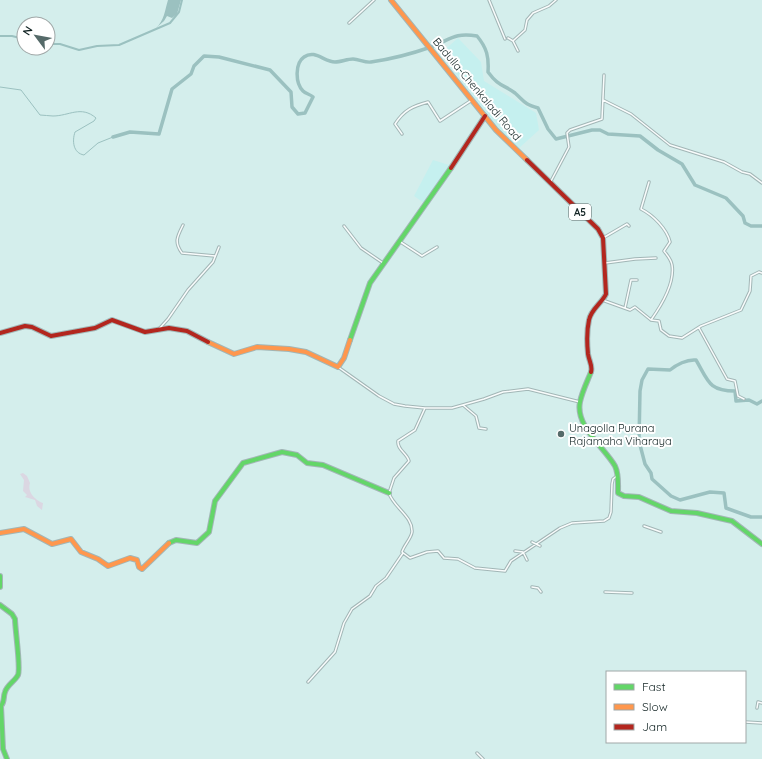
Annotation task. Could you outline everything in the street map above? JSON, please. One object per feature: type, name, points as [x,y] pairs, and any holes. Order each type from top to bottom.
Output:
[{"type":"main road","name":"Badulla-Chenkaladi Road","points":[[391,0],[485,116],[598,229],[603,238]]},
{"type":"main road","points":[[0,333],[25,326],[32,327],[51,336],[94,328],[112,320],[145,332],[169,328],[187,331],[229,353],[234,354],[257,347],[306,352],[338,368],[344,358],[366,292],[383,263],[485,116]]},
{"type":"main road","points":[[603,238],[606,294],[588,319],[588,353],[592,368],[580,402],[580,412],[588,432],[612,461],[618,475],[617,489],[621,495],[639,497],[671,511],[697,513],[732,521],[762,544]]},
{"type":"main road","points":[[0,533],[24,529],[52,544],[71,539],[75,542],[81,552],[98,558],[108,566],[130,558],[137,560],[139,567],[142,568],[170,542],[176,540],[197,542],[210,532],[211,515],[215,501],[243,463],[282,452],[297,455],[307,463],[323,466],[389,493]]},
{"type":"main road","points":[[0,576],[0,587]]},
{"type":"main road","points":[[0,605],[16,619],[16,645],[19,663],[18,676],[7,687],[4,693],[4,702],[1,706],[3,749],[7,759]]},
{"type":"street","points":[[348,23],[374,0]]},
{"type":"street","points":[[489,0],[505,39]]},
{"type":"street","points":[[513,41],[525,30],[527,20],[533,13],[549,6],[556,0]]},
{"type":"street","points":[[508,38],[513,41],[518,51]]},
{"type":"street","points":[[550,182],[569,147],[567,133],[570,130],[601,120],[604,75]]},
{"type":"street","points":[[402,134],[395,124],[404,111],[410,107],[428,102],[440,121],[472,100]]},
{"type":"street","points":[[603,100],[631,114],[670,145],[724,162],[742,172],[750,174],[762,183]]},
{"type":"street","points":[[649,182],[641,209],[649,213],[668,236],[670,242],[664,250],[672,267],[673,275],[667,295],[651,320]]},
{"type":"street","points":[[603,238],[628,224],[629,226]]},
{"type":"street","points":[[183,225],[176,237],[177,246],[182,253],[215,256]]},
{"type":"street","points":[[344,226],[361,248],[383,263]]},
{"type":"street","points":[[399,241],[422,256],[437,247]]},
{"type":"street","points":[[158,330],[168,319],[188,290],[213,262],[219,247]]},
{"type":"street","points":[[604,263],[656,258]]},
{"type":"street","points":[[602,301],[630,310],[635,307],[651,320],[660,321],[661,330],[669,336],[682,338],[698,328],[741,310],[750,291],[752,275],[762,273]]},
{"type":"street","points":[[625,308],[631,280],[637,280]]},
{"type":"street","points":[[698,328],[727,379],[735,381],[738,396],[744,399]]},
{"type":"street","points":[[338,368],[390,402],[425,408],[452,408],[503,392],[528,388],[580,402]]},
{"type":"street","points":[[463,405],[476,416],[479,428],[486,429]]},
{"type":"street","points":[[308,682],[335,652],[344,623],[352,610],[370,596],[403,553],[404,546],[411,536],[412,529],[408,520],[389,493],[394,478],[409,461],[407,456],[399,448],[398,441],[415,430],[425,408]]},
{"type":"street","points":[[403,553],[410,558],[427,552],[438,551],[444,558],[458,559],[475,568],[505,571],[508,563],[560,528],[572,523],[604,521],[608,518],[611,512],[613,479],[618,475]]},
{"type":"street","points":[[644,526],[661,532]]},
{"type":"street","points":[[532,542],[540,546]]},
{"type":"street","points":[[515,551],[523,552]]},
{"type":"street","points":[[523,552],[527,560]]},
{"type":"street","points":[[532,588],[538,588],[541,592]]},
{"type":"street","points":[[605,592],[632,593]]},
{"type":"street","points":[[756,708],[758,702],[762,703]]},
{"type":"street","points":[[746,722],[762,723]]},
{"type":"street","points":[[477,753],[483,759]]},
{"type":"shaded area","points":[[168,0],[181,0],[177,14],[172,18],[167,16],[156,28],[163,19]]},
{"type":"shaded area","points":[[458,38],[481,62],[484,81],[536,113],[539,130],[518,149],[498,127],[440,54]]},
{"type":"shaded area","points":[[433,160],[449,165],[440,183],[424,203],[414,196]]},
{"type":"shaded area","points":[[23,473],[27,476],[30,483],[29,486],[32,495],[43,503],[42,510],[37,506],[35,500],[25,497],[27,495],[23,491],[24,480],[20,474]]},
{"type":"waterway","points":[[56,44],[79,50],[97,46],[119,45],[170,23],[179,12],[182,0]]},
{"type":"waterway","points":[[113,137],[130,132],[159,134],[172,89],[191,74],[194,66],[204,56],[219,57],[270,70],[291,92],[292,107],[298,114],[305,113],[313,97],[303,91],[297,78],[299,64],[301,60],[308,55],[316,55],[335,62],[353,59],[371,62],[416,52],[452,37],[463,35],[477,36],[487,53],[488,72],[498,83],[511,90],[525,102],[538,108],[548,129],[556,139],[592,130],[600,130],[608,134],[640,136],[658,150],[682,164],[695,185],[726,198],[743,216],[745,223],[751,226],[762,226]]},
{"type":"waterway","points":[[0,36],[16,37]]},
{"type":"waterway","points":[[0,87],[21,90],[40,115],[59,116],[75,112],[85,112],[96,118],[94,121],[75,132],[74,146],[80,154],[84,155],[98,143],[113,137]]},
{"type":"waterway","points":[[762,401],[757,404],[749,400],[736,401],[735,391],[719,389],[710,383],[706,379],[696,360],[689,360],[675,366],[670,370],[648,369],[642,380],[640,391],[639,441],[645,464],[651,473],[652,479],[671,496],[680,500],[710,492],[724,493],[726,508],[751,517],[762,517]]},
{"type":"traffic: fast","points":[[350,340],[370,283],[451,168]]},
{"type":"traffic: fast","points":[[591,372],[581,398],[580,411],[586,428],[615,466],[618,476],[618,493],[624,496],[639,497],[671,511],[697,513],[732,521],[762,544]]},
{"type":"traffic: fast","points":[[169,543],[176,540],[197,543],[209,532],[215,501],[243,463],[282,452],[297,455],[307,463],[323,465],[389,493]]},
{"type":"traffic: fast","points":[[0,576],[0,587]]},
{"type":"traffic: fast","points":[[0,605],[12,614],[15,619],[19,665],[18,675],[6,690],[1,706],[3,749],[7,759]]},
{"type":"traffic: slow","points":[[391,0],[496,130],[527,160]]},
{"type":"traffic: slow","points":[[208,342],[234,354],[257,347],[289,349],[306,352],[338,367],[344,358],[350,340]]},
{"type":"traffic: slow","points":[[0,533],[24,529],[52,544],[71,539],[81,552],[98,559],[108,566],[130,558],[137,560],[139,567],[142,569],[169,543]]},
{"type":"traffic: jam","points":[[451,168],[485,116]]},
{"type":"traffic: jam","points":[[527,160],[598,229],[603,238],[606,294],[594,309],[589,320],[587,346],[592,368],[591,372]]},
{"type":"traffic: jam","points":[[0,333],[25,326],[32,327],[51,336],[95,328],[112,320],[145,332],[169,328],[187,331],[208,342]]},
{"type":"place","name":"Unagolla Purana Rajamaha Viharaya","points":[[561,434]]}]
